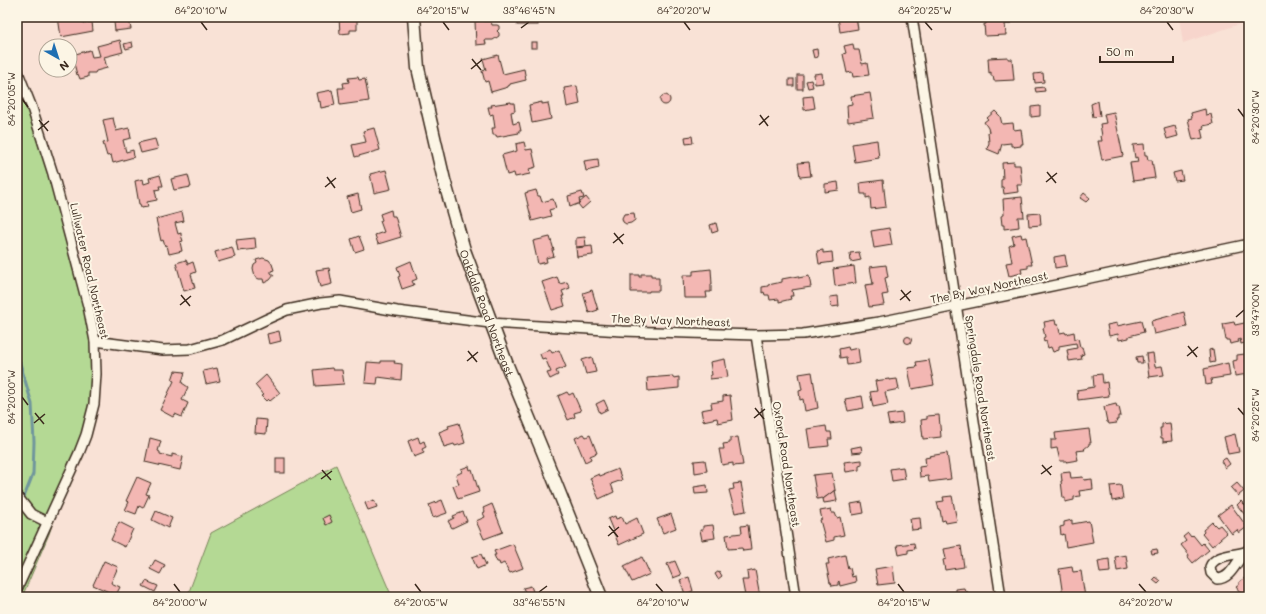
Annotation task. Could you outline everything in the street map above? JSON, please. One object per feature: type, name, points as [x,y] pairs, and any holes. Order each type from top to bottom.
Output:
[{"type":"street","name":"Oakdale Road Northeast","points":[[414,17],[418,68],[444,180],[464,250],[490,324],[601,597]]},
{"type":"street","name":"Springdale Road Northeast","points":[[912,17],[1001,597]]},
{"type":"street","name":"Lullwater Road Northeast","points":[[17,70],[34,114],[54,174],[88,306],[95,341],[96,389],[91,418],[79,453],[46,522],[17,589]]},
{"type":"street","name":"The By Way Northeast","points":[[95,341],[163,350],[190,349],[223,340],[287,310],[330,302],[350,302],[398,311],[490,324],[622,331],[802,334],[879,322],[1249,244]]},
{"type":"street","name":"Oxford Road Northeast","points":[[756,334],[796,597]]},
{"type":"street","points":[[17,496],[31,514],[46,522]]},
{"type":"shaded area","points":[[1179,17],[1249,17],[1249,21],[1183,43]]},
{"type":"green space","points":[[17,87],[44,149],[82,292],[91,345],[93,407],[49,534],[22,597],[17,597]]},
{"type":"green space","points":[[336,465],[392,597],[187,597],[211,533]]},
{"type":"building","points":[[58,17],[81,17],[83,23],[92,22],[93,31],[61,37]]},
{"type":"building","points":[[339,17],[357,17],[357,30],[350,30],[350,33],[340,34]]},
{"type":"building","points":[[517,17],[538,17],[538,25],[517,25]]},
{"type":"building","points":[[838,17],[856,17],[858,29],[840,32]]},
{"type":"building","points":[[986,17],[1010,17],[1010,24],[1005,24],[1006,35],[985,36],[984,24],[986,24]]},
{"type":"building","points":[[129,19],[131,29],[115,31],[114,22]]},
{"type":"building","points":[[475,21],[491,21],[492,25],[499,26],[497,31],[499,36],[493,40],[485,40],[486,44],[476,45]]},
{"type":"building","points":[[120,40],[123,52],[104,57],[107,68],[96,71],[95,73],[88,73],[88,77],[80,79],[78,74],[78,53],[90,50],[92,57],[100,56],[97,46]]},
{"type":"building","points":[[132,42],[133,47],[126,49],[124,44]]},
{"type":"building","points":[[531,42],[537,42],[537,48],[531,48]]},
{"type":"building","points":[[853,44],[854,50],[859,50],[862,64],[867,63],[869,75],[853,77],[852,72],[847,73],[843,54],[846,53],[844,46]]},
{"type":"building","points":[[817,49],[818,57],[814,58],[812,50]]},
{"type":"building","points":[[498,55],[503,74],[524,69],[526,80],[510,84],[508,87],[491,92],[488,81],[485,82],[482,71],[486,70],[483,59]]},
{"type":"building","points":[[1008,57],[1008,59],[1012,59],[1014,80],[994,81],[993,76],[991,76],[991,72],[989,73],[988,58]]},
{"type":"building","points":[[822,73],[823,83],[815,84],[814,74]]},
{"type":"building","points":[[1043,73],[1044,82],[1035,83],[1034,74]]},
{"type":"building","points":[[797,75],[803,75],[803,89],[797,89]]},
{"type":"building","points":[[358,77],[359,80],[365,79],[369,101],[340,105],[338,88],[344,88],[343,83],[349,82],[348,78]]},
{"type":"building","points":[[789,79],[794,79],[794,86],[789,86]]},
{"type":"building","points":[[811,80],[813,87],[808,88],[806,81]]},
{"type":"building","points":[[577,86],[580,104],[567,107],[564,88]]},
{"type":"building","points":[[1044,87],[1045,91],[1036,92],[1035,88]]},
{"type":"building","points":[[332,90],[335,105],[321,108],[320,101],[318,102],[316,93]]},
{"type":"building","points":[[870,93],[874,118],[848,122],[847,105],[852,104],[851,96]]},
{"type":"building","points":[[663,95],[667,95],[669,96],[669,104],[663,105],[660,102],[660,98]]},
{"type":"building","points":[[813,96],[815,108],[804,110],[803,97]]},
{"type":"building","points":[[1098,101],[1100,116],[1093,117],[1091,104]]},
{"type":"building","points":[[511,102],[514,103],[515,111],[511,112],[513,124],[519,122],[521,131],[518,131],[519,133],[497,137],[496,135],[493,135],[492,128],[495,128],[493,114],[490,115],[488,107],[492,107],[491,105]]},
{"type":"building","points":[[542,102],[542,104],[548,103],[551,119],[532,123],[529,105]]},
{"type":"building","points":[[1040,106],[1040,116],[1031,117],[1031,107]]},
{"type":"building","points":[[1205,109],[1206,115],[1211,114],[1213,124],[1203,126],[1204,128],[1201,129],[1203,138],[1193,140],[1188,119],[1192,118],[1191,113]]},
{"type":"building","points":[[995,111],[1000,116],[1002,124],[1013,123],[1014,130],[1021,129],[1023,144],[1021,144],[1021,146],[1014,147],[1011,146],[1011,143],[1002,144],[999,154],[987,149],[989,143],[989,132],[984,122]]},
{"type":"building","points":[[1114,112],[1123,156],[1102,160],[1098,141],[1102,141],[1100,124],[1106,123],[1104,114]]},
{"type":"building","points":[[113,118],[116,131],[129,128],[131,138],[123,140],[126,152],[133,150],[134,157],[113,163],[111,155],[107,156],[103,143],[108,142],[103,120]]},
{"type":"building","points":[[1175,126],[1178,136],[1167,139],[1164,129]]},
{"type":"building","points":[[374,128],[380,150],[355,157],[352,145],[366,142],[363,131]]},
{"type":"building","points":[[692,136],[693,143],[686,144],[685,137]]},
{"type":"building","points":[[155,139],[158,149],[141,153],[138,143]]},
{"type":"building","points":[[877,140],[879,158],[855,162],[852,144]]},
{"type":"building","points":[[524,142],[526,150],[532,149],[536,167],[529,169],[530,174],[515,177],[514,173],[507,175],[502,155],[517,151],[516,144]]},
{"type":"building","points":[[1144,144],[1145,155],[1147,155],[1148,160],[1152,160],[1155,178],[1133,181],[1130,163],[1138,162],[1137,157],[1135,158],[1133,145]]},
{"type":"building","points":[[598,159],[599,168],[586,171],[584,161]]},
{"type":"building","points":[[809,162],[811,176],[800,177],[798,163]]},
{"type":"building","points":[[1014,162],[1014,165],[1020,165],[1022,185],[1017,185],[1018,192],[1004,194],[1003,187],[1001,187],[1001,180],[1003,179],[1002,163]]},
{"type":"building","points":[[386,170],[391,189],[374,193],[370,174]]},
{"type":"building","points":[[1181,171],[1183,180],[1175,181],[1173,173]]},
{"type":"building","points":[[160,175],[163,186],[159,186],[160,189],[155,190],[157,200],[147,202],[148,207],[141,208],[135,181],[143,179],[144,184],[150,182],[149,178]]},
{"type":"building","points":[[188,175],[191,187],[174,190],[171,179]]},
{"type":"building","points":[[883,180],[886,207],[871,209],[870,197],[866,198],[866,194],[861,194],[860,183]]},
{"type":"building","points":[[838,182],[839,190],[825,192],[825,184]]},
{"type":"building","points":[[536,190],[542,202],[553,199],[556,208],[549,210],[551,216],[532,221],[525,193]]},
{"type":"building","points":[[582,192],[584,198],[579,199],[580,203],[570,207],[568,196]]},
{"type":"building","points":[[1084,193],[1090,198],[1086,202],[1080,198]]},
{"type":"building","points":[[358,194],[361,209],[351,212],[347,197]]},
{"type":"building","points":[[586,197],[590,202],[582,209],[578,204]]},
{"type":"building","points":[[1022,197],[1024,217],[1018,217],[1019,227],[1004,229],[1001,216],[1004,215],[1003,199]]},
{"type":"building","points":[[391,210],[392,216],[395,216],[401,237],[378,244],[375,235],[384,232],[380,221],[382,220],[380,214]]},
{"type":"building","points":[[182,212],[184,221],[175,223],[178,234],[181,233],[183,241],[180,242],[182,251],[169,254],[167,245],[165,246],[163,240],[161,241],[156,219]]},
{"type":"building","points":[[634,213],[635,220],[626,224],[623,222],[622,218],[624,214]]},
{"type":"building","points":[[1040,213],[1041,225],[1029,226],[1028,214]]},
{"type":"building","points":[[716,223],[718,231],[712,233],[710,225]]},
{"type":"building","points":[[889,228],[892,245],[874,248],[871,231]]},
{"type":"building","points":[[1021,234],[1022,238],[1026,237],[1032,265],[1028,265],[1028,268],[1021,269],[1022,273],[1009,276],[1006,263],[1012,262],[1009,246],[1014,244],[1012,236]]},
{"type":"building","points":[[359,236],[364,249],[355,252],[351,239]]},
{"type":"building","points":[[550,237],[554,250],[552,250],[554,256],[546,258],[547,262],[538,264],[533,241]]},
{"type":"building","points":[[585,237],[586,246],[576,247],[576,238]]},
{"type":"building","points":[[255,238],[256,249],[238,251],[236,240]]},
{"type":"building","points":[[592,246],[593,255],[577,257],[576,248]]},
{"type":"building","points":[[232,247],[235,257],[218,262],[215,252]]},
{"type":"building","points":[[823,250],[823,253],[832,252],[833,262],[819,264],[817,251]]},
{"type":"building","points":[[859,252],[861,260],[851,262],[850,253]]},
{"type":"building","points":[[1065,255],[1067,266],[1055,268],[1054,257]]},
{"type":"building","points":[[263,258],[269,260],[274,270],[271,271],[271,273],[274,275],[270,280],[264,283],[263,279],[255,277],[253,269],[254,265],[257,263],[256,260]]},
{"type":"building","points":[[186,260],[188,264],[193,262],[196,272],[191,274],[195,288],[184,291],[176,263]]},
{"type":"building","points":[[411,261],[417,279],[412,281],[414,285],[402,289],[398,277],[400,276],[397,267]]},
{"type":"building","points":[[886,265],[888,277],[885,278],[888,294],[882,295],[884,305],[869,307],[865,285],[873,284],[870,267]]},
{"type":"building","points":[[854,266],[856,283],[835,286],[833,269]]},
{"type":"building","points":[[329,268],[332,284],[320,287],[316,270]]},
{"type":"building","points":[[711,269],[711,292],[706,292],[707,298],[684,298],[683,275],[693,275],[693,271]]},
{"type":"building","points":[[641,274],[651,274],[651,276],[655,276],[655,278],[659,278],[659,291],[631,292],[631,275],[639,275],[639,277],[641,277]]},
{"type":"building","points":[[798,276],[798,278],[809,276],[811,287],[792,290],[793,296],[790,296],[791,299],[779,302],[779,299],[770,300],[769,295],[765,295],[764,292],[762,293],[762,287],[782,282],[782,279]]},
{"type":"building","points":[[557,277],[560,284],[567,282],[570,288],[562,291],[565,306],[552,310],[542,282]]},
{"type":"building","points":[[592,290],[598,310],[589,313],[583,293]]},
{"type":"building","points":[[838,296],[839,306],[831,307],[830,297]]},
{"type":"building","points":[[1184,312],[1187,327],[1154,334],[1151,321]]},
{"type":"building","points":[[1055,320],[1056,325],[1058,324],[1060,333],[1065,332],[1066,334],[1074,332],[1075,339],[1078,338],[1080,347],[1082,347],[1084,354],[1081,355],[1082,359],[1069,361],[1067,350],[1077,348],[1076,343],[1059,346],[1059,350],[1053,352],[1051,347],[1048,348],[1046,341],[1044,342],[1043,338],[1045,337],[1043,328],[1045,327],[1044,322]]},
{"type":"building","points":[[1141,321],[1144,332],[1119,340],[1118,334],[1109,336],[1107,325],[1117,323],[1117,326]]},
{"type":"building","points":[[1234,322],[1235,325],[1249,322],[1249,342],[1241,344],[1240,339],[1238,340],[1239,342],[1230,344],[1229,340],[1226,340],[1223,324]]},
{"type":"building","points":[[279,331],[281,341],[269,344],[267,334]]},
{"type":"building","points":[[908,337],[911,340],[908,343],[905,340]]},
{"type":"building","points":[[848,347],[849,350],[858,348],[860,363],[847,365],[846,357],[840,358],[839,349]]},
{"type":"building","points":[[550,349],[552,353],[559,350],[566,367],[556,371],[558,375],[550,379],[547,373],[551,372],[545,358],[542,359],[540,354]]},
{"type":"building","points":[[1213,349],[1215,362],[1210,363],[1209,350]]},
{"type":"building","points":[[1153,353],[1155,367],[1162,366],[1164,375],[1149,377],[1146,354]]},
{"type":"building","points":[[1245,354],[1248,374],[1235,376],[1233,361],[1237,360],[1237,355]]},
{"type":"building","points":[[1142,356],[1143,363],[1137,363],[1136,357]]},
{"type":"building","points":[[592,357],[596,372],[586,374],[582,360]]},
{"type":"building","points":[[725,359],[728,377],[710,379],[710,375],[712,375],[710,362]]},
{"type":"building","points":[[929,360],[934,385],[912,389],[908,368],[917,367],[916,362]]},
{"type":"building","points":[[381,361],[395,361],[394,363],[402,364],[401,380],[378,377],[377,384],[365,383],[367,362],[381,363]]},
{"type":"building","points":[[1228,363],[1230,376],[1211,379],[1212,384],[1206,385],[1204,369]]},
{"type":"building","points":[[217,368],[220,381],[206,384],[203,371]]},
{"type":"building","points":[[332,368],[333,370],[342,370],[344,384],[316,386],[314,370]]},
{"type":"building","points":[[175,371],[185,372],[182,383],[188,387],[182,400],[188,403],[182,417],[175,414],[173,417],[160,410],[174,381],[172,380]]},
{"type":"building","points":[[812,372],[818,408],[805,411],[803,399],[800,400],[799,391],[802,390],[799,374]]},
{"type":"building","points":[[1102,374],[1103,383],[1107,382],[1109,396],[1078,400],[1077,390],[1094,387],[1093,375]]},
{"type":"building","points":[[266,375],[280,393],[270,401],[268,399],[266,401],[261,396],[263,395],[255,385]]},
{"type":"building","points":[[673,376],[673,378],[679,377],[679,388],[648,391],[647,378]]},
{"type":"building","points":[[897,379],[899,389],[885,392],[888,404],[873,407],[870,392],[877,391],[875,381]]},
{"type":"building","points":[[567,392],[569,395],[573,393],[581,411],[574,413],[575,417],[568,420],[558,396]]},
{"type":"building","points":[[730,395],[733,420],[718,423],[717,418],[703,421],[701,410],[712,408],[711,403],[723,401],[723,396]]},
{"type":"building","points":[[862,396],[864,408],[848,411],[845,399]]},
{"type":"building","points":[[604,400],[608,409],[600,413],[596,404]]},
{"type":"building","points":[[1116,404],[1117,407],[1119,407],[1121,416],[1118,416],[1118,420],[1116,420],[1117,423],[1109,424],[1107,422],[1104,407]]},
{"type":"building","points":[[902,413],[903,423],[889,425],[887,415]]},
{"type":"building","points":[[939,415],[941,437],[923,439],[921,420],[927,419],[927,416]]},
{"type":"building","points":[[256,419],[267,420],[266,434],[255,433]]},
{"type":"building","points":[[459,423],[465,443],[444,447],[439,432],[449,428],[448,426]]},
{"type":"building","points":[[1170,423],[1172,441],[1163,442],[1160,428],[1162,428],[1162,424]]},
{"type":"building","points":[[826,426],[827,432],[831,432],[832,439],[828,439],[829,446],[810,448],[807,429]]},
{"type":"building","points":[[1089,429],[1091,443],[1089,443],[1089,445],[1084,449],[1085,450],[1076,451],[1078,460],[1066,462],[1067,461],[1060,461],[1057,448],[1051,449],[1051,440],[1056,440],[1055,433]]},
{"type":"building","points":[[584,434],[586,437],[590,435],[597,453],[590,456],[591,459],[585,462],[575,438]]},
{"type":"building","points":[[1235,434],[1239,452],[1228,454],[1224,437]]},
{"type":"building","points":[[418,437],[420,443],[424,441],[426,447],[422,449],[424,453],[414,457],[408,441]]},
{"type":"building","points":[[738,437],[743,465],[733,466],[733,463],[722,465],[719,449],[724,449],[723,444],[730,443],[730,438]]},
{"type":"building","points":[[150,438],[161,441],[158,451],[160,454],[172,457],[172,454],[183,457],[180,470],[145,462]]},
{"type":"building","points":[[861,446],[862,452],[852,453],[851,448]]},
{"type":"building","points":[[947,453],[951,479],[929,482],[928,476],[920,477],[919,467],[926,466],[925,458]]},
{"type":"building","points":[[276,458],[285,458],[285,473],[276,473]]},
{"type":"building","points":[[1226,458],[1230,464],[1225,468],[1221,461]]},
{"type":"building","points":[[705,460],[707,471],[695,473],[694,461]]},
{"type":"building","points":[[862,460],[862,465],[859,466],[859,470],[846,472],[844,462]]},
{"type":"building","points":[[469,466],[470,470],[472,469],[479,492],[458,499],[453,486],[459,484],[456,475],[462,472],[461,469]]},
{"type":"building","points":[[903,467],[905,479],[892,481],[890,469]]},
{"type":"building","points":[[618,469],[622,480],[611,484],[614,492],[599,499],[590,478]]},
{"type":"building","points":[[1070,472],[1071,478],[1083,477],[1084,480],[1092,479],[1093,489],[1079,491],[1080,496],[1074,497],[1074,500],[1065,502],[1065,498],[1063,498],[1061,473]]},
{"type":"building","points":[[832,473],[835,490],[823,499],[817,499],[813,475]]},
{"type":"building","points":[[137,477],[151,483],[146,494],[149,495],[143,508],[139,506],[136,514],[125,510],[129,502],[126,501]]},
{"type":"building","points":[[741,483],[746,511],[735,513],[729,490],[734,489],[733,484]]},
{"type":"building","points":[[1237,483],[1244,491],[1238,496],[1231,488]]},
{"type":"building","points":[[707,485],[708,493],[695,494],[694,487]]},
{"type":"building","points":[[1121,485],[1123,499],[1112,501],[1110,486]]},
{"type":"building","points":[[835,490],[837,501],[824,503],[823,499]]},
{"type":"building","points":[[952,496],[957,521],[946,523],[945,520],[942,521],[937,502],[944,501],[943,497]]},
{"type":"building","points":[[374,500],[377,507],[368,510],[365,503]]},
{"type":"building","points":[[442,500],[447,513],[433,518],[429,505]]},
{"type":"building","points":[[1241,501],[1245,505],[1249,502],[1249,520],[1237,505]]},
{"type":"building","points":[[862,502],[864,513],[853,515],[851,504]]},
{"type":"building","points":[[492,504],[503,532],[484,539],[476,521],[485,517],[483,508]]},
{"type":"building","points":[[1231,505],[1247,527],[1239,533],[1237,530],[1232,534],[1218,515]]},
{"type":"building","points":[[831,509],[832,513],[835,513],[837,518],[840,517],[844,535],[834,537],[834,540],[826,542],[820,520],[822,519],[820,511]]},
{"type":"building","points":[[156,511],[172,518],[168,528],[152,520]]},
{"type":"building","points":[[463,512],[467,521],[452,528],[448,521],[454,518],[453,516]]},
{"type":"building","points":[[671,514],[676,528],[663,533],[657,519]]},
{"type":"building","points":[[329,515],[332,522],[326,525],[323,518]]},
{"type":"building","points":[[615,516],[616,519],[622,517],[625,524],[637,518],[643,534],[619,545],[608,519]]},
{"type":"building","points":[[920,518],[921,529],[912,530],[910,519]]},
{"type":"building","points":[[1072,520],[1072,524],[1089,521],[1093,542],[1066,547],[1064,534],[1061,535],[1060,527],[1064,526],[1064,522]]},
{"type":"building","points":[[119,522],[133,529],[125,547],[111,540]]},
{"type":"building","points":[[1212,522],[1217,527],[1220,525],[1227,533],[1212,546],[1202,534],[1204,532],[1203,530]]},
{"type":"building","points":[[713,525],[715,538],[702,540],[700,530],[703,530],[703,526]]},
{"type":"building","points":[[748,525],[751,550],[743,551],[742,548],[728,549],[726,535],[742,533],[741,526]]},
{"type":"building","points":[[1188,533],[1191,537],[1193,535],[1201,545],[1203,543],[1209,550],[1193,563],[1181,545],[1186,541],[1183,537]]},
{"type":"building","points":[[914,543],[915,549],[908,550],[908,553],[899,555],[897,545]]},
{"type":"building","points":[[513,544],[523,568],[510,573],[504,563],[500,565],[499,562],[497,562],[494,551]]},
{"type":"building","points":[[961,546],[964,567],[945,570],[943,560],[946,559],[944,549]]},
{"type":"building","points":[[1157,549],[1158,553],[1152,554],[1151,550]]},
{"type":"building","points":[[481,554],[486,565],[477,569],[472,557]]},
{"type":"building","points":[[845,555],[848,569],[850,568],[852,577],[855,576],[856,582],[840,586],[839,581],[838,585],[832,586],[826,564],[829,564],[828,559]]},
{"type":"building","points":[[1126,555],[1128,569],[1117,571],[1115,557]]},
{"type":"building","points":[[642,557],[650,574],[632,582],[624,566]]},
{"type":"building","points":[[1109,559],[1110,572],[1100,573],[1098,561]]},
{"type":"building","points":[[155,560],[165,565],[160,574],[150,569]]},
{"type":"building","points":[[104,561],[118,567],[111,583],[120,587],[116,595],[93,585]]},
{"type":"building","points":[[675,561],[681,575],[673,578],[667,564]]},
{"type":"building","points":[[893,566],[895,583],[878,585],[875,569]]},
{"type":"building","points":[[1072,567],[1073,572],[1081,571],[1085,597],[1075,597],[1075,595],[1063,596],[1059,569]]},
{"type":"building","points":[[755,570],[760,597],[749,597],[749,595],[745,596],[742,580],[748,580],[747,572]]},
{"type":"building","points":[[719,571],[722,576],[718,579],[715,574]]},
{"type":"building","points":[[689,577],[693,591],[685,594],[680,580]]},
{"type":"building","points":[[1156,577],[1161,581],[1158,584],[1153,580]]},
{"type":"building","points":[[1246,577],[1247,579],[1249,578],[1249,597],[1244,597],[1236,587],[1239,585],[1239,582]]},
{"type":"building","points":[[146,581],[158,586],[155,592],[143,586]]},
{"type":"building","points":[[531,586],[535,597],[514,596],[525,592],[523,588]]},
{"type":"building","points":[[964,588],[965,591],[967,591],[968,597],[950,597],[949,595],[955,594],[955,589]]},
{"type":"waterway","points":[[17,353],[32,404],[34,442],[33,474],[17,515]]}]
